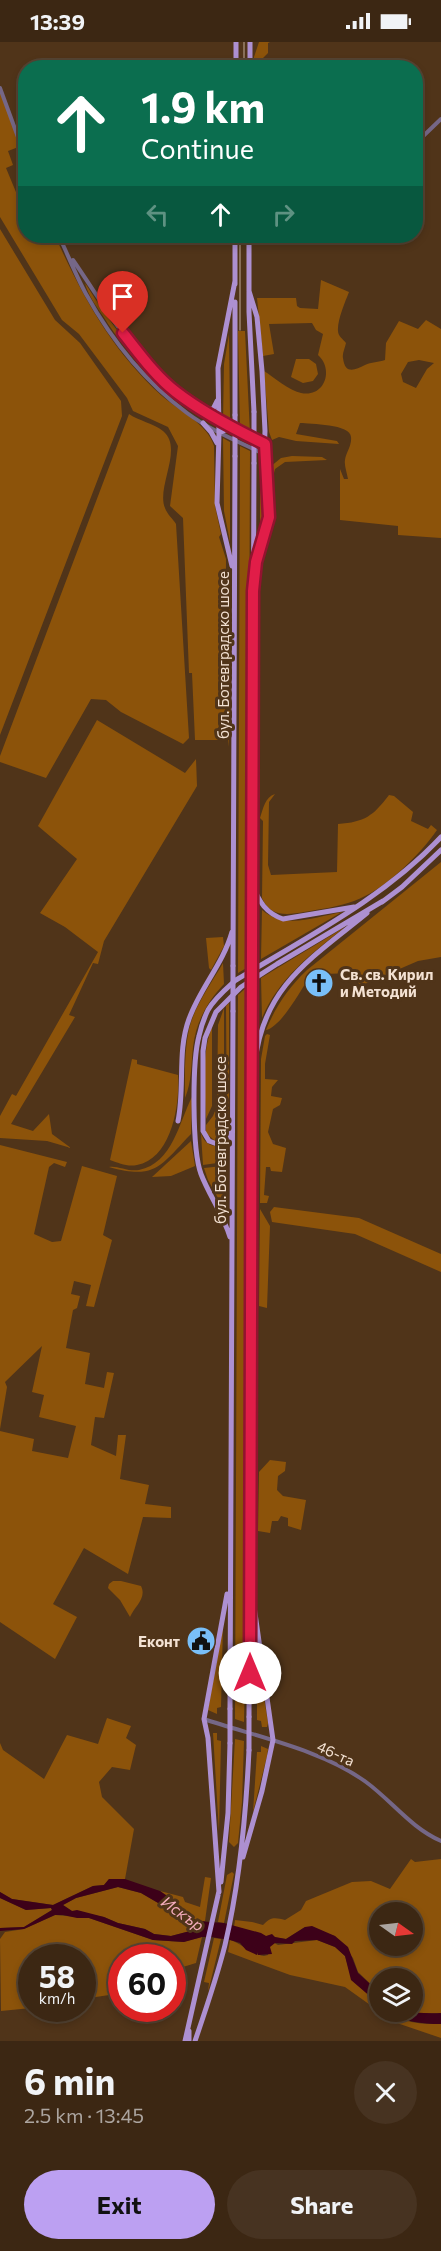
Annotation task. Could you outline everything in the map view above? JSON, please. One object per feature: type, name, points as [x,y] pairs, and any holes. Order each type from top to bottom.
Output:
[{"type":"main road","points":[[236,42],[236,60]]},
{"type":"main road","points":[[250,42],[250,60]]},
{"type":"main road","name":"бул. Ботевградско шосе","points":[[187,2041],[219,1892],[228,1813],[230,1743],[235,243]]},
{"type":"main road","name":"бул. Ботевградско шосе","points":[[195,2041],[230,1919],[247,1798],[249,1750],[254,412],[249,243]]},
{"type":"main road","points":[[235,281],[231,309],[219,355],[218,399],[218,513],[235,579]]},
{"type":"main road","points":[[249,291],[257,317],[264,398],[264,454],[269,517],[256,562],[253,591]]},
{"type":"main road","points":[[203,410],[213,409],[218,399]]},
{"type":"main road","points":[[203,423],[212,432],[219,448]]},
{"type":"main road","points":[[219,433],[235,429]]},
{"type":"main road","points":[[232,1241],[225,1221],[201,1174],[195,1144],[198,1038],[210,1008],[222,992],[236,980],[387,886],[420,860],[441,837]]},
{"type":"main road","points":[[251,1122],[256,1047],[273,1002],[297,970],[402,887],[441,850]]},
{"type":"main road","points":[[251,881],[260,903],[273,916],[283,919],[357,906]]},
{"type":"main road","points":[[233,1124],[228,1139],[222,1143],[213,1144],[204,1135],[202,1114],[205,1038],[210,1023],[222,1004],[241,987],[383,901]]},
{"type":"main road","points":[[178,1120],[185,1032],[196,1001],[226,951],[234,922]]},
{"type":"main road","points":[[219,1892],[208,1738],[204,1719],[230,1579]]},
{"type":"main road","points":[[238,1873],[262,1791],[273,1740],[250,1583]]},
{"type":"street","points":[[0,88],[18,138]]},
{"type":"street","points":[[423,136],[441,119]]},
{"type":"street","points":[[62,243],[85,293],[130,359],[167,396],[203,423],[264,454]]},
{"type":"street","points":[[67,252],[109,314],[152,369],[174,391],[219,420],[265,444]]},
{"type":"street","name":"46-та","points":[[204,1719],[273,1740],[338,1766],[365,1781],[425,1834],[441,1841]]},
{"type":"shaded area","points":[[259,42],[270,42],[268,53],[262,60],[254,60]]},
{"type":"shaded area","points":[[104,58],[104,60],[76,60]]},
{"type":"shaded area","points":[[0,88],[18,138],[18,147],[8,151],[13,165],[6,168],[18,197],[18,243],[58,243],[76,280],[113,341],[162,396],[206,431],[214,446],[215,506],[221,534],[219,537],[226,559],[225,740],[195,740],[192,673],[189,673],[183,518],[170,506],[178,446],[168,427],[133,411],[127,398],[79,334],[62,320],[0,217]]},
{"type":"shaded area","points":[[0,229],[55,320],[80,343],[121,401],[122,416],[0,735]]},
{"type":"shaded area","points":[[321,280],[349,292],[340,317],[338,331],[346,343],[344,363],[351,370],[385,360],[386,343],[399,321],[418,329],[426,320],[441,329],[441,538],[398,535],[398,526],[340,520],[340,469],[344,479],[348,479],[345,462],[351,440],[349,433],[344,429],[300,423],[296,434],[337,441],[339,444],[296,441],[279,437],[272,440],[269,432],[264,371],[286,387],[301,393],[316,391],[321,387],[326,374],[323,361],[318,355],[323,334],[316,330],[312,323],[269,324],[274,354],[263,356],[257,298],[296,298],[297,306],[300,308],[318,309]],"holes":[[[419,360],[434,363],[427,369],[416,388],[403,382],[401,374],[408,362]]]},
{"type":"shaded area","points":[[85,283],[141,360],[174,392],[213,421],[216,426],[168,391],[139,364],[114,333],[90,296]]},
{"type":"shaded area","points":[[238,331],[245,331],[250,433],[240,429]]},
{"type":"shaded area","points":[[229,334],[230,423],[223,420],[224,364]]},
{"type":"shaded area","points":[[296,359],[309,359],[316,364],[318,374],[313,381],[303,383],[291,377]]},
{"type":"shaded area","points":[[129,414],[163,431],[169,438],[171,447],[163,499],[166,510],[176,524],[189,738],[183,744],[121,712],[106,700],[91,699],[46,778],[0,762],[0,756]]},
{"type":"shaded area","points":[[223,438],[230,442],[230,542],[224,511]]},
{"type":"shaded area","points":[[240,446],[250,451],[248,967],[238,973]]},
{"type":"shaded area","points":[[260,457],[263,458],[265,502],[260,545]]},
{"type":"shaded area","points":[[322,457],[327,460],[285,462],[275,469],[273,477],[274,516],[269,542],[266,541],[271,515],[270,467],[281,458]]},
{"type":"shaded area","points":[[229,565],[231,720],[228,747]]},
{"type":"shaded area","points":[[258,611],[260,611],[260,797],[257,802]]},
{"type":"shaded area","points":[[97,720],[185,773],[196,759],[197,786],[104,941],[98,964],[93,963],[69,1015],[75,1017],[11,1124],[33,1131],[49,1114],[52,1134],[71,1148],[47,1141],[0,1138],[0,1116],[12,1094],[16,1096],[98,952],[65,927],[40,913],[77,859],[38,826]]},
{"type":"shaded area","points":[[275,794],[269,802],[268,865],[271,875],[337,872],[338,824],[355,822],[368,817],[389,795],[394,796],[413,812],[411,821],[428,829],[431,825],[437,830],[400,871],[365,896],[329,908],[291,914],[274,912],[262,898],[263,821],[260,818],[263,807]]},
{"type":"shaded area","points":[[441,862],[441,957],[418,961],[360,986],[354,973],[323,974],[313,978],[310,976],[284,1015],[266,1030],[283,998],[307,970]]},
{"type":"shaded area","points":[[262,910],[271,916],[290,921],[342,912],[261,959]]},
{"type":"shaded area","points":[[345,927],[297,968],[277,991],[262,1018],[261,978]]},
{"type":"shaded area","points":[[223,937],[224,946],[211,970],[206,938]]},
{"type":"shaded area","points":[[223,963],[224,984],[212,998],[197,1029],[185,1098],[189,1029],[199,1003]]},
{"type":"shaded area","points":[[247,987],[244,1722],[235,1719],[238,995]]},
{"type":"shaded area","points":[[229,1003],[229,1132],[227,1137],[226,1006]]},
{"type":"shaded area","points":[[224,1008],[224,1140],[215,1141],[206,1133],[206,1125],[217,1106],[218,1025]]},
{"type":"shaded area","points":[[212,1027],[212,1106],[206,1119],[205,1061]]},
{"type":"shaded area","points":[[267,1034],[270,1035],[265,1079],[278,1080],[272,1087],[271,1096],[282,1098],[280,1105],[273,1109],[268,1132],[273,1144],[286,1148],[282,1172],[271,1171],[270,1167],[266,1167],[264,1195],[269,1196],[267,1203],[260,1203],[261,1059]]},
{"type":"shaded area","points":[[132,1059],[137,1060],[137,1064],[178,1075],[175,1114],[166,1141],[149,1160],[137,1165],[110,1160]]},
{"type":"shaded area","points":[[192,1097],[191,1134],[164,1162],[147,1171],[137,1172],[109,1167],[139,1170],[151,1166],[160,1159],[173,1140]]},
{"type":"shaded area","points":[[201,1133],[209,1144],[223,1145],[224,1162],[203,1165]]},
{"type":"shaded area","points":[[191,1141],[195,1166],[171,1176],[152,1177]]},
{"type":"shaded area","points":[[0,1145],[67,1162],[65,1167],[54,1163],[49,1167],[34,1234],[52,1242],[61,1241],[82,1166],[117,1176],[103,1235],[112,1240],[94,1307],[86,1306],[91,1285],[74,1281],[71,1294],[80,1296],[77,1308],[73,1310],[66,1348],[90,1353],[85,1384],[104,1388],[107,1372],[114,1373],[104,1418],[95,1417],[91,1445],[116,1456],[118,1435],[126,1435],[120,1479],[149,1485],[145,1504],[171,1507],[171,1518],[143,1517],[128,1574],[84,1548],[53,1604],[77,1617],[55,1659],[0,1622],[0,1431],[34,1439],[32,1451],[68,1458],[76,1426],[39,1417],[44,1395],[32,1392],[42,1346],[5,1382],[7,1387],[0,1429]]},
{"type":"shaded area","points":[[223,1166],[223,1207],[204,1168]]},
{"type":"shaded area","points":[[274,1207],[359,1218],[441,1254],[441,1272],[355,1234],[272,1222],[270,1212]]},
{"type":"shaded area","points":[[260,1209],[270,1226],[267,1308],[259,1306]]},
{"type":"shaded area","points":[[256,1284],[258,1287],[255,1426]]},
{"type":"shaded area","points":[[270,1460],[286,1462],[285,1471],[278,1476],[277,1490],[283,1496],[306,1500],[301,1530],[288,1526],[288,1518],[281,1516],[278,1521],[272,1521],[270,1533],[258,1531],[259,1472]]},
{"type":"shaded area","points":[[113,1581],[141,1586],[143,1594],[130,1617],[120,1600],[108,1588]]},
{"type":"shaded area","points":[[223,1624],[221,1707],[217,1708],[217,1714],[208,1710]]},
{"type":"shaded area","points":[[257,1653],[267,1727],[262,1727],[261,1721],[257,1720]]},
{"type":"shaded area","points":[[107,1718],[131,1726],[126,1738],[136,1745],[130,1770],[112,1767],[99,1782],[102,1797],[134,1829],[125,1879],[109,1879],[104,1885],[93,1886],[53,1905],[12,1899],[0,1892],[0,1743],[3,1750],[44,1779],[67,1735],[98,1744]]},
{"type":"shaded area","points":[[213,1733],[217,1733],[217,1740],[221,1741],[219,1832]]},
{"type":"shaded area","points":[[235,1739],[244,1741],[242,1802],[238,1843],[234,1847],[229,1842]]},
{"type":"shaded area","points":[[261,1746],[268,1749],[253,1812],[257,1752],[261,1752]]},
{"type":"shaded area","points":[[411,1859],[415,1862],[441,1859],[441,2013],[423,2014],[423,1968],[369,1968],[369,1982],[358,1972],[353,1958],[335,1936],[305,1927],[286,1939],[234,1927],[235,1920],[263,1925],[273,1918],[285,1920],[301,1910],[306,1901],[352,1882],[371,1881],[390,1889]]},
{"type":"shaded area","points":[[232,1872],[234,1874],[224,1923],[218,1922],[227,1875]]},
{"type":"shaded area","points":[[205,1877],[211,1878],[205,1921],[192,1918],[160,1891],[183,1897],[185,1902],[200,1907]]},
{"type":"shaded area","points":[[118,1887],[141,1893],[165,1907],[173,1916],[194,1930],[171,1936],[154,1934],[145,1929],[118,1923],[104,1917],[72,1911],[63,1905],[76,1898]]},
{"type":"shaded area","points":[[0,1898],[26,1910],[51,1908],[52,1910],[24,1927],[0,1928]]},
{"type":"shaded area","points":[[55,1915],[89,1918],[153,1940],[183,1942],[202,1937],[196,1963],[186,1966],[186,1944],[108,1944],[108,1995],[96,1997],[96,1944],[18,1944],[18,2009],[1,2011],[0,1939],[5,1932],[24,1929]]},
{"type":"shaded area","points":[[214,1938],[221,1939],[208,1992],[209,1983],[204,1982]]},
{"type":"shaded area","points":[[230,1940],[264,1956],[268,1955],[270,1946],[274,1943],[278,1945],[317,1940],[335,1947],[345,1956],[352,1980],[369,1995],[369,2004],[345,1987],[290,1975],[228,1952]]},
{"type":"shaded area","points":[[394,2022],[412,2022],[441,2024],[441,2038]]},
{"type":"water","name":"Искър","points":[[109,1879],[125,1879],[160,1891],[174,1901],[188,1916],[198,1921],[224,1923],[266,1936],[272,1934],[275,1937],[286,1939],[305,1927],[312,1926],[335,1936],[348,1947],[358,1973],[369,1983],[369,1995],[351,1980],[345,1956],[335,1947],[317,1940],[295,1941],[292,1944],[275,1943],[270,1947],[272,1954],[258,1955],[258,1952],[257,1955],[246,1950],[240,1943],[230,1940],[202,1937],[184,1942],[153,1940],[89,1918],[63,1915],[55,1915],[24,1929],[0,1931],[0,1928],[24,1927],[52,1910],[51,1908],[26,1910],[0,1898],[0,1892],[12,1899],[53,1905],[93,1886],[104,1885]],"holes":[[[118,1887],[141,1893],[165,1907],[173,1916],[194,1930],[171,1936],[154,1934],[145,1929],[118,1923],[104,1917],[77,1910],[72,1911],[63,1905],[76,1898]]]},
{"type":"water","points":[[423,2013],[441,2013],[441,2024],[413,2022],[423,2022]]},
{"type":"tram line","points":[[244,42],[244,60]]},
{"type":"tram line","points":[[240,243],[240,330]]},
{"type":"place","name":"Св. св. Кирил и Методий","points":[[319,983]]},
{"type":"place","name":"Еконт","points":[[201,1641]]},
{"type":"route","points":[[123,333],[152,369],[174,391],[222,422],[265,444],[269,517],[256,562],[253,591],[250,1673]]}]
